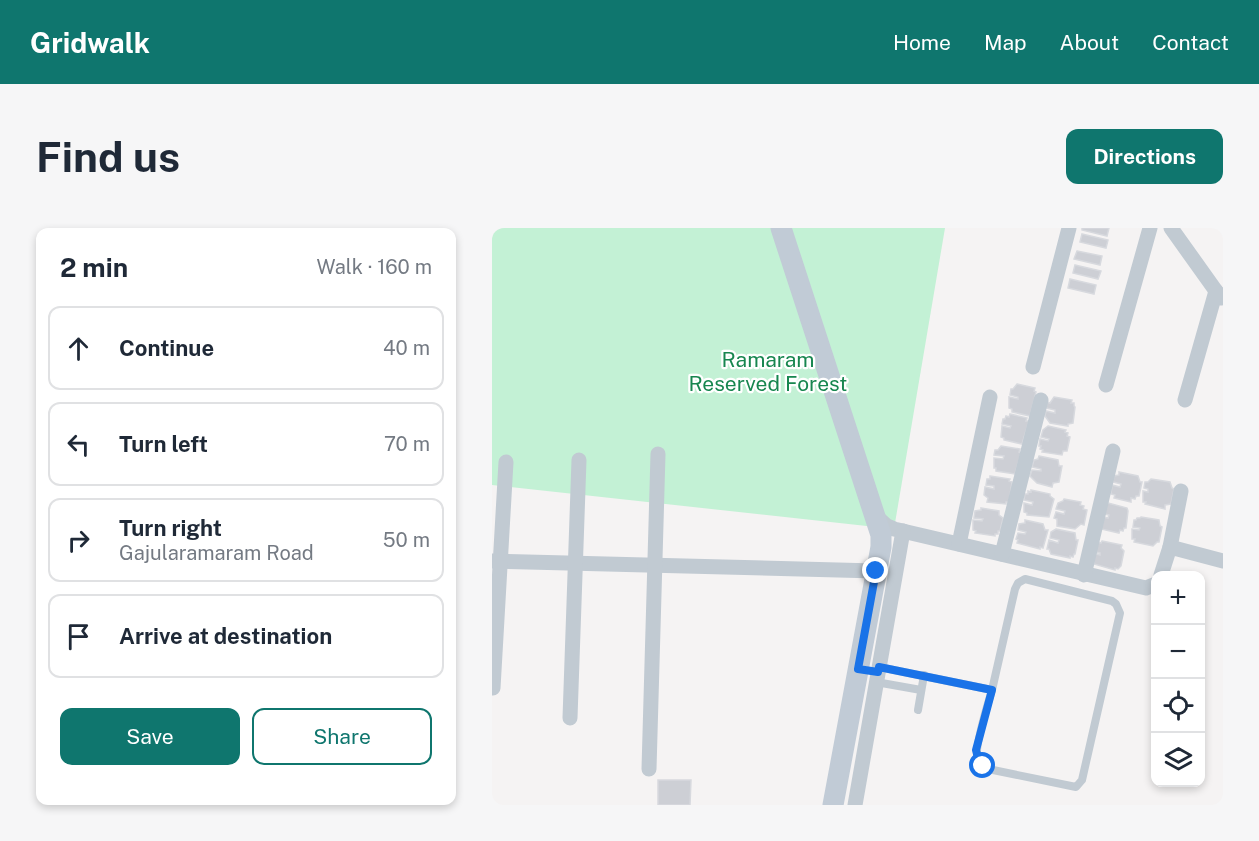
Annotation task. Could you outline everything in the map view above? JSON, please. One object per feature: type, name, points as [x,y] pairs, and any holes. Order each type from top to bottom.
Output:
[{"type":"main road","points":[[781,228],[881,535],[876,571],[873,673],[833,805]]},
{"type":"street","points":[[1033,366],[1069,228]]},
{"type":"street","points":[[1106,385],[1150,228]]},
{"type":"street","points":[[1171,228],[1219,296],[1185,400]]},
{"type":"street","points":[[959,544],[990,397]]},
{"type":"street","points":[[1002,554],[1041,400]]},
{"type":"street","points":[[1084,575],[1113,451]]},
{"type":"street","points":[[649,769],[658,454]]},
{"type":"street","points":[[570,718],[579,460]]},
{"type":"street","points":[[493,688],[496,562],[507,462]]},
{"type":"street","points":[[1163,571],[1170,547],[1181,491]]},
{"type":"street","points":[[877,517],[887,526],[903,531],[1084,575],[1146,588],[1151,586]]},
{"type":"street","points":[[855,805],[873,673],[903,531]]},
{"type":"street","points":[[1170,547],[1223,561]]},
{"type":"street","points":[[496,562],[876,571]]},
{"type":"lane","points":[[1025,579],[1112,601],[1116,604],[1120,613],[1082,780],[1076,787],[993,770],[979,762],[976,750],[992,690],[1015,589],[1021,580],[1025,579]]},
{"type":"lane","points":[[873,673],[924,675],[992,690]]},
{"type":"lane","points":[[873,673],[921,690]]},
{"type":"lane","points":[[918,710],[924,675]]},
{"type":"green space","name":"Ramaram Reserved Forest","points":[[492,228],[945,228],[894,529],[492,485]]},
{"type":"building","points":[[1082,228],[1109,228],[1107,236],[1082,230]]},
{"type":"building","points":[[1082,234],[1108,240],[1106,248],[1080,242]]},
{"type":"building","points":[[1077,251],[1102,256],[1100,265],[1074,259]]},
{"type":"building","points":[[1075,265],[1101,271],[1098,279],[1073,273]]},
{"type":"building","points":[[1070,279],[1096,285],[1094,294],[1068,288]]},
{"type":"building","points":[[1017,384],[1035,388],[1030,416],[1012,412],[1009,408],[1009,397],[1018,399],[1010,395],[1011,389]]},
{"type":"building","points":[[1054,397],[1072,400],[1071,403],[1074,403],[1073,423],[1068,426],[1050,423],[1045,416],[1046,411],[1055,413],[1055,410],[1046,408],[1047,402],[1050,403]]},
{"type":"building","points":[[1010,414],[1027,418],[1026,421],[1029,421],[1022,444],[1004,440],[1001,437],[1002,426],[1010,428],[1011,426],[1002,424],[1003,419],[1006,416],[1009,417]]},
{"type":"building","points":[[1048,426],[1066,430],[1067,436],[1070,437],[1067,451],[1063,451],[1062,455],[1042,452],[1043,450],[1040,449],[1040,439],[1048,441],[1049,439],[1041,437],[1043,430]]},
{"type":"building","points":[[1001,446],[1020,449],[1015,474],[996,471],[994,468],[994,458],[1003,459],[1004,456],[994,455],[995,450]]},
{"type":"building","points":[[1039,456],[1058,460],[1059,466],[1062,466],[1059,482],[1053,483],[1052,487],[1037,483],[1030,476],[1032,470],[1041,471],[1041,469],[1032,467],[1034,460]]},
{"type":"building","points":[[1119,472],[1138,476],[1142,482],[1139,496],[1135,499],[1131,498],[1131,502],[1114,498],[1115,495],[1111,494],[1112,485],[1120,487],[1121,484],[1113,482],[1114,476],[1119,475]]},
{"type":"building","points":[[990,476],[1010,479],[1009,481],[1012,482],[1009,502],[1006,504],[987,502],[988,498],[984,495],[985,487],[994,489],[994,486],[986,485]]},
{"type":"building","points":[[1151,479],[1170,482],[1174,489],[1171,504],[1165,505],[1165,509],[1143,502],[1143,491],[1148,492],[1148,489],[1144,488],[1145,482]]},
{"type":"building","points":[[1031,490],[1050,494],[1054,499],[1049,517],[1027,515],[1024,512],[1024,503],[1032,505],[1033,502],[1024,500],[1025,494]]},
{"type":"building","points":[[1064,499],[1081,502],[1083,509],[1087,510],[1084,525],[1081,524],[1075,529],[1057,526],[1057,519],[1054,518],[1056,512],[1064,514],[1065,511],[1056,509],[1058,503]]},
{"type":"building","points":[[1108,503],[1127,508],[1126,528],[1123,531],[1120,530],[1119,533],[1101,529],[1099,516],[1108,518],[1109,515],[1100,513]]},
{"type":"building","points":[[981,508],[999,511],[999,515],[1003,518],[1000,531],[995,536],[975,533],[976,531],[973,530],[973,520],[982,521],[983,519],[974,518],[975,511]]},
{"type":"building","points":[[1141,517],[1159,520],[1162,527],[1159,542],[1153,546],[1134,542],[1135,539],[1132,539],[1132,529],[1139,530],[1140,528],[1133,527],[1134,520]]},
{"type":"building","points":[[1025,520],[1043,524],[1045,530],[1048,530],[1043,548],[1017,543],[1018,533],[1025,534],[1026,532],[1018,530],[1019,524],[1025,523]]},
{"type":"building","points":[[1056,529],[1075,533],[1076,540],[1078,540],[1073,557],[1051,554],[1047,549],[1049,540],[1058,543],[1059,540],[1050,538],[1051,532]]},
{"type":"building","points":[[1098,542],[1122,545],[1121,548],[1124,551],[1121,566],[1118,569],[1094,564],[1093,553],[1100,555],[1094,552]]},
{"type":"building","points":[[658,780],[691,780],[690,805],[658,805]]},
{"type":"route","points":[[876,571],[858,669],[878,672],[879,667],[992,690],[976,750],[979,762],[983,766]]}]
